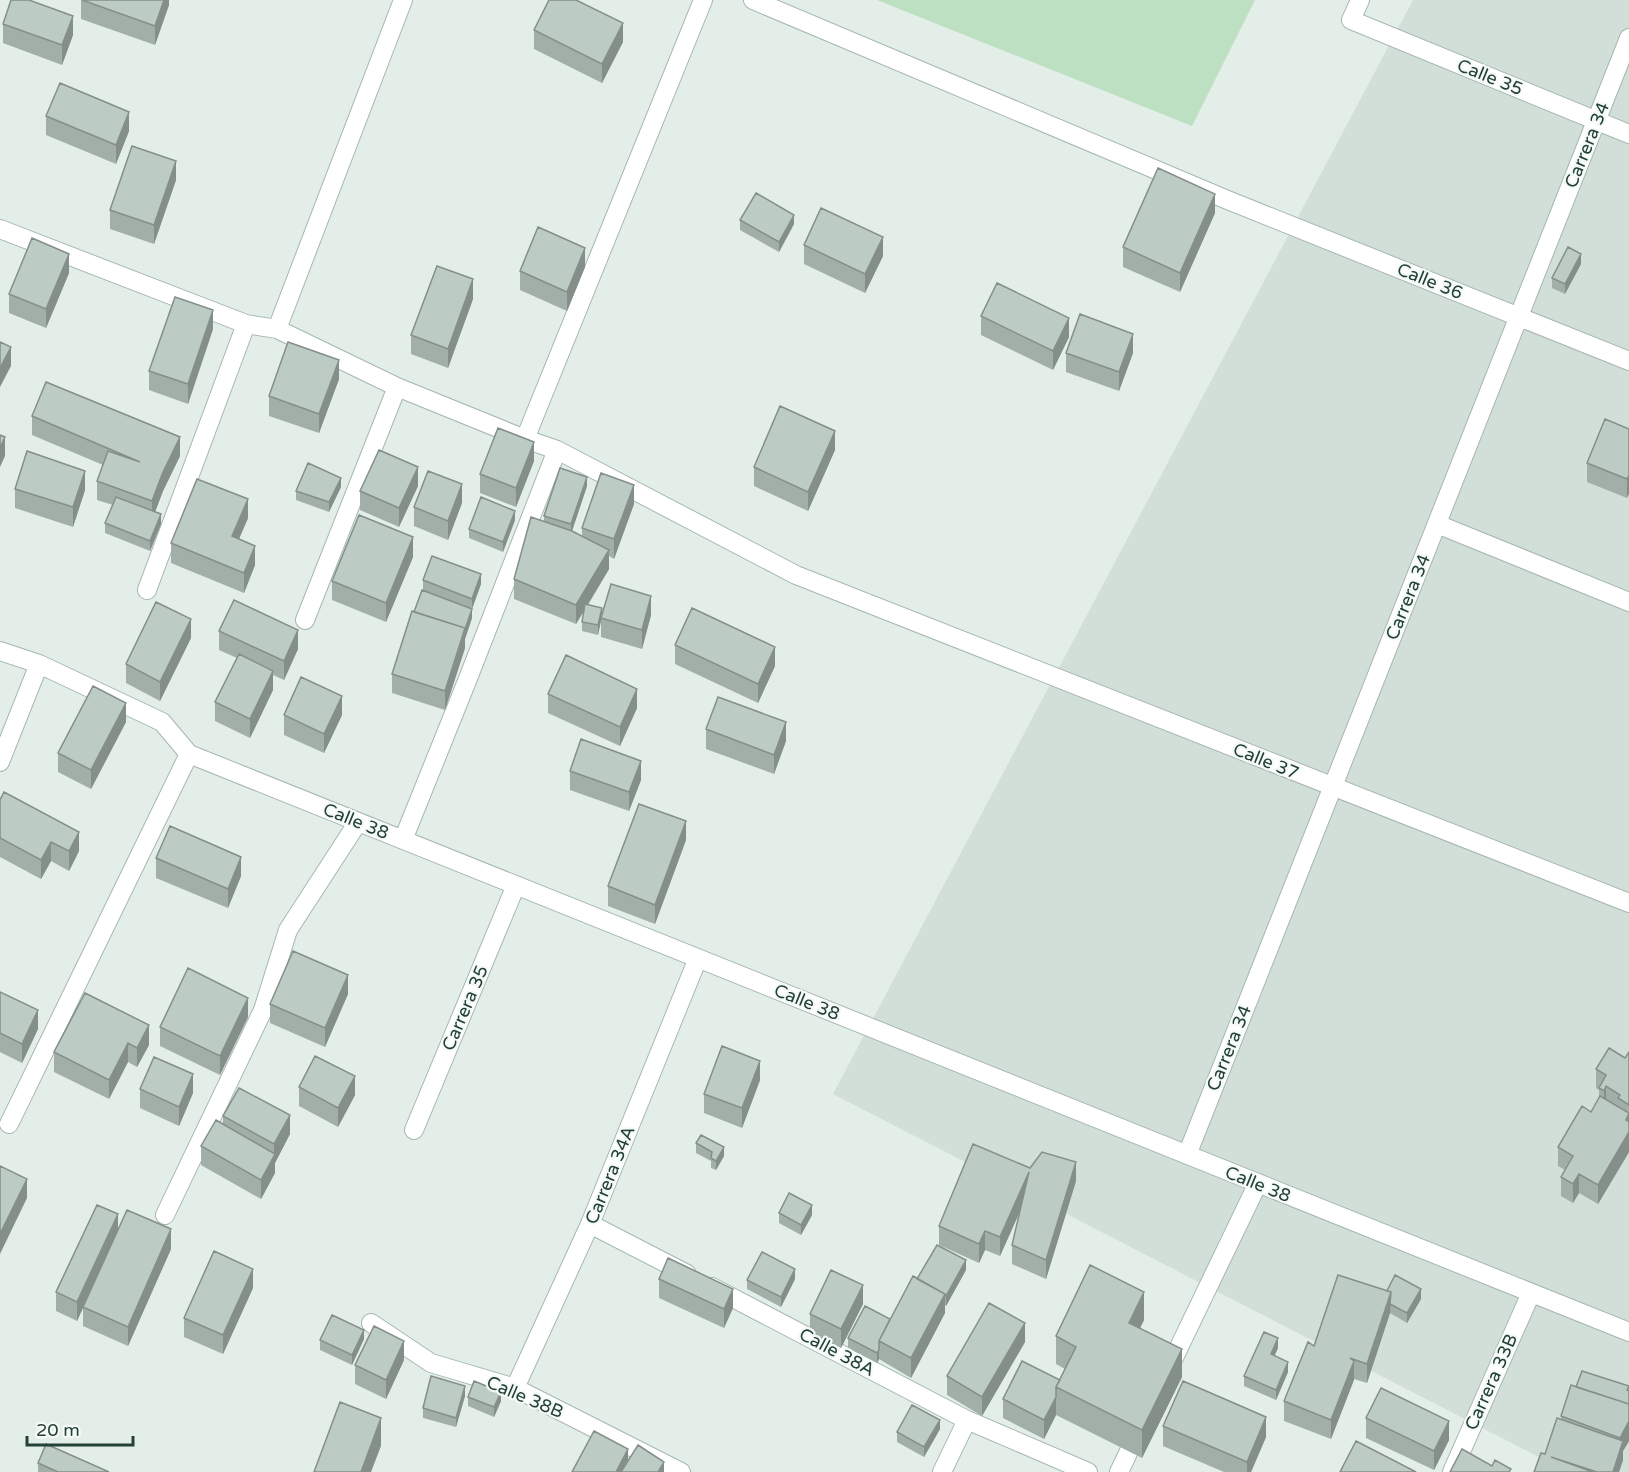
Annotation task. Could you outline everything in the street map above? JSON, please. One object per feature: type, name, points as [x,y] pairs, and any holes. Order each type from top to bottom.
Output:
[{"type":"street","points":[[277,329],[403,0]]},
{"type":"street","points":[[525,439],[703,0]]},
{"type":"street","name":"Calle 36","points":[[753,0],[1230,201],[1629,361]]},
{"type":"street","name":"Calle 35","points":[[1360,0],[1352,20],[1629,134]]},
{"type":"street","name":"Carrera 34","points":[[1187,1155],[1629,38]]},
{"type":"street","name":"Calle 37","points":[[0,229],[246,324],[277,329],[397,387],[557,450],[796,575],[1629,903]]},
{"type":"street","points":[[147,590],[246,324]]},
{"type":"street","points":[[305,620],[397,387]]},
{"type":"street","points":[[403,840],[557,450]]},
{"type":"street","points":[[1437,524],[1629,602]]},
{"type":"street","name":"Calle 38","points":[[0,651],[39,664],[162,722],[189,754],[1629,1332]]},
{"type":"street","points":[[0,762],[39,664]]},
{"type":"street","points":[[9,1124],[189,754]]},
{"type":"street","points":[[165,1215],[263,1010],[288,930],[358,822]]},
{"type":"street","name":"Carrera 35","points":[[414,1130],[516,885]]},
{"type":"street","name":"Carrera 34A","points":[[515,1389],[590,1224],[698,958]]},
{"type":"street","points":[[1160,1386],[1258,1183]]},
{"type":"street","name":"Calle 38A","points":[[590,1224],[967,1420],[1088,1472]]},
{"type":"street","name":"Carrera 33B","points":[[1452,1472],[1531,1293]]},
{"type":"street","name":"Calle 38B","points":[[371,1323],[431,1363],[515,1389],[681,1472]]},
{"type":"street","points":[[1119,1472],[1144,1419]]},
{"type":"street","points":[[942,1472],[967,1420]]},
{"type":"shaded area","points":[[1413,0],[1629,0],[1629,1472],[1568,1472],[833,1094]]},
{"type":"green space","points":[[877,0],[1255,0],[1192,126]]},
{"type":"building","points":[[11,0],[29,0],[73,16],[62,45],[3,24]]},
{"type":"building","points":[[82,0],[164,0],[155,26]]},
{"type":"building","points":[[549,0],[576,0],[623,23],[602,64],[534,30]]},
{"type":"building","points":[[60,83],[129,112],[116,145],[46,116]]},
{"type":"building","points":[[132,146],[176,161],[154,225],[110,210]]},
{"type":"building","points":[[1158,168],[1215,194],[1180,273],[1123,247]]},
{"type":"building","points":[[756,193],[794,215],[779,242],[740,220]]},
{"type":"building","points":[[821,208],[883,237],[865,274],[804,245]]},
{"type":"building","points":[[538,227],[585,248],[567,292],[520,271]]},
{"type":"building","points":[[32,238],[69,254],[46,309],[9,294]]},
{"type":"building","points":[[1568,247],[1581,254],[1565,284],[1552,278]]},
{"type":"building","points":[[437,266],[473,279],[448,349],[411,335]]},
{"type":"building","points":[[997,283],[1069,318],[1053,351],[981,316]]},
{"type":"building","points":[[175,297],[213,310],[188,384],[149,371]]},
{"type":"building","points":[[1080,314],[1133,334],[1119,372],[1066,353]]},
{"type":"building","points":[[0,342],[11,347],[0,368]]},
{"type":"building","points":[[288,342],[339,360],[319,414],[269,396]]},
{"type":"building","points":[[46,382],[180,437],[152,501],[97,481],[108,451],[140,462],[32,416]]},
{"type":"building","points":[[780,406],[835,431],[808,492],[754,467]]},
{"type":"building","points":[[1605,419],[1629,429],[1629,475],[1627,479],[1587,463]]},
{"type":"building","points":[[498,428],[534,442],[516,488],[480,474]]},
{"type":"building","points":[[0,435],[5,437],[0,448]]},
{"type":"building","points":[[379,450],[418,467],[399,508],[360,491]]},
{"type":"building","points":[[27,451],[85,471],[73,507],[15,489]]},
{"type":"building","points":[[308,463],[341,478],[329,502],[296,491]]},
{"type":"building","points":[[560,468],[587,477],[571,524],[544,516]]},
{"type":"building","points":[[428,471],[462,484],[448,521],[414,507]]},
{"type":"building","points":[[601,473],[634,485],[614,539],[582,528]]},
{"type":"building","points":[[197,479],[248,499],[232,536],[255,546],[244,573],[171,543]]},
{"type":"building","points":[[116,497],[161,514],[150,541],[105,523]]},
{"type":"building","points":[[481,497],[515,511],[503,542],[469,529]]},
{"type":"building","points":[[359,515],[413,537],[386,603],[332,581]]},
{"type":"building","points":[[531,517],[572,531],[609,550],[576,605],[514,579]]},
{"type":"building","points":[[432,556],[481,574],[472,599],[423,580]]},
{"type":"building","points":[[611,584],[651,596],[642,630],[601,618]]},
{"type":"building","points":[[422,590],[472,609],[465,629],[414,612]]},
{"type":"building","points":[[234,600],[298,630],[284,661],[219,631]]},
{"type":"building","points":[[156,602],[191,619],[160,682],[126,664]]},
{"type":"building","points":[[585,604],[602,608],[598,625],[582,622]]},
{"type":"building","points":[[692,608],[775,647],[758,684],[675,645]]},
{"type":"building","points":[[412,611],[465,628],[445,691],[392,674]]},
{"type":"building","points":[[239,654],[273,671],[250,719],[215,702]]},
{"type":"building","points":[[566,655],[637,689],[620,727],[548,694]]},
{"type":"building","points":[[301,677],[342,696],[324,734],[284,715]]},
{"type":"building","points":[[93,686],[126,703],[91,770],[58,753]]},
{"type":"building","points":[[718,697],[786,722],[774,755],[706,729]]},
{"type":"building","points":[[581,739],[641,761],[629,792],[570,771]]},
{"type":"building","points":[[4,792],[79,832],[69,851],[51,842],[41,860],[0,838],[0,800]]},
{"type":"building","points":[[639,804],[686,821],[655,905],[608,886]]},
{"type":"building","points":[[170,826],[241,857],[228,889],[156,858]]},
{"type":"building","points":[[293,951],[348,975],[325,1028],[270,1004]]},
{"type":"building","points":[[188,968],[248,998],[220,1056],[160,1027]]},
{"type":"building","points":[[0,992],[38,1010],[22,1044],[0,1033]]},
{"type":"building","points":[[85,993],[149,1025],[137,1048],[128,1043],[109,1080],[54,1052]]},
{"type":"building","points":[[722,1046],[760,1061],[742,1108],[704,1094]]},
{"type":"building","points":[[1609,1048],[1625,1058],[1629,1052],[1629,1105],[1618,1098],[1620,1095],[1606,1086],[1604,1091],[1599,1088],[1606,1075],[1596,1069]]},
{"type":"building","points":[[315,1056],[355,1076],[338,1108],[299,1087]]},
{"type":"building","points":[[154,1057],[193,1074],[179,1107],[140,1089]]},
{"type":"building","points":[[239,1088],[290,1115],[274,1144],[223,1116]]},
{"type":"building","points":[[1600,1096],[1629,1113],[1626,1120],[1629,1122],[1629,1132],[1598,1185],[1579,1174],[1573,1184],[1561,1177],[1573,1156],[1558,1147],[1582,1106],[1591,1112]]},
{"type":"building","points":[[216,1120],[275,1154],[261,1180],[201,1146]]},
{"type":"building","points":[[701,1135],[724,1147],[716,1161],[711,1158],[712,1152],[696,1143]]},
{"type":"building","points":[[973,1144],[1030,1168],[1042,1152],[1076,1162],[1046,1260],[1012,1245],[1029,1172],[1000,1237],[985,1231],[979,1244],[939,1226]]},
{"type":"building","points":[[0,1166],[27,1179],[0,1234]]},
{"type":"building","points":[[789,1193],[812,1205],[801,1225],[779,1213]]},
{"type":"building","points":[[97,1205],[118,1214],[77,1302],[56,1292]]},
{"type":"building","points":[[127,1210],[171,1229],[128,1327],[83,1307]]},
{"type":"building","points":[[937,1245],[966,1260],[946,1296],[917,1279]]},
{"type":"building","points":[[214,1251],[253,1269],[223,1335],[184,1318]]},
{"type":"building","points":[[762,1252],[795,1269],[781,1297],[747,1280]]},
{"type":"building","points":[[668,1258],[733,1289],[724,1309],[659,1279]]},
{"type":"building","points":[[1090,1265],[1144,1292],[1129,1323],[1182,1349],[1142,1430],[1056,1387],[1076,1347],[1056,1336]]},
{"type":"building","points":[[831,1270],[863,1285],[841,1329],[810,1314]]},
{"type":"building","points":[[1338,1275],[1391,1292],[1367,1364],[1350,1358],[1354,1361],[1331,1420],[1284,1401],[1308,1342],[1314,1346]]},
{"type":"building","points":[[1395,1275],[1421,1289],[1407,1313],[1390,1304],[1391,1292],[1387,1291]]},
{"type":"building","points":[[913,1276],[945,1294],[911,1358],[879,1341]]},
{"type":"building","points":[[989,1303],[1025,1323],[982,1397],[947,1376]]},
{"type":"building","points":[[865,1306],[890,1319],[879,1341],[877,1353],[848,1338]]},
{"type":"building","points":[[332,1315],[364,1330],[352,1355],[320,1340]]},
{"type":"building","points":[[374,1326],[404,1341],[386,1380],[355,1365]]},
{"type":"building","points":[[1264,1332],[1278,1338],[1271,1354],[1288,1362],[1276,1390],[1244,1376]]},
{"type":"building","points":[[1022,1361],[1060,1380],[1056,1387],[1056,1397],[1044,1420],[1003,1399]]},
{"type":"building","points":[[1582,1371],[1629,1386],[1627,1390],[1629,1391],[1629,1404],[1576,1387]]},
{"type":"building","points":[[431,1376],[465,1386],[456,1418],[423,1408]]},
{"type":"building","points":[[474,1381],[501,1392],[494,1407],[468,1397]]},
{"type":"building","points":[[1183,1381],[1266,1417],[1247,1462],[1163,1426]]},
{"type":"building","points":[[1571,1385],[1629,1404],[1629,1421],[1620,1438],[1561,1416]]},
{"type":"building","points":[[1381,1388],[1449,1421],[1434,1451],[1366,1418]]},
{"type":"building","points":[[340,1402],[381,1418],[361,1472],[314,1472]]},
{"type":"building","points":[[912,1405],[940,1420],[924,1447],[897,1432]]},
{"type":"building","points":[[1557,1418],[1623,1441],[1613,1472],[1597,1472],[1551,1457],[1593,1472],[1534,1472],[1541,1453],[1545,1454]]},
{"type":"building","points":[[594,1431],[628,1449],[616,1472],[572,1472]]},
{"type":"building","points":[[1356,1441],[1416,1472],[1340,1472]]},
{"type":"building","points":[[46,1444],[109,1472],[58,1472],[38,1463]]},
{"type":"building","points":[[638,1445],[664,1462],[658,1472],[621,1472]]},
{"type":"building","points":[[1462,1449],[1492,1466],[1495,1460],[1511,1469],[1509,1472],[1450,1472]]}]
